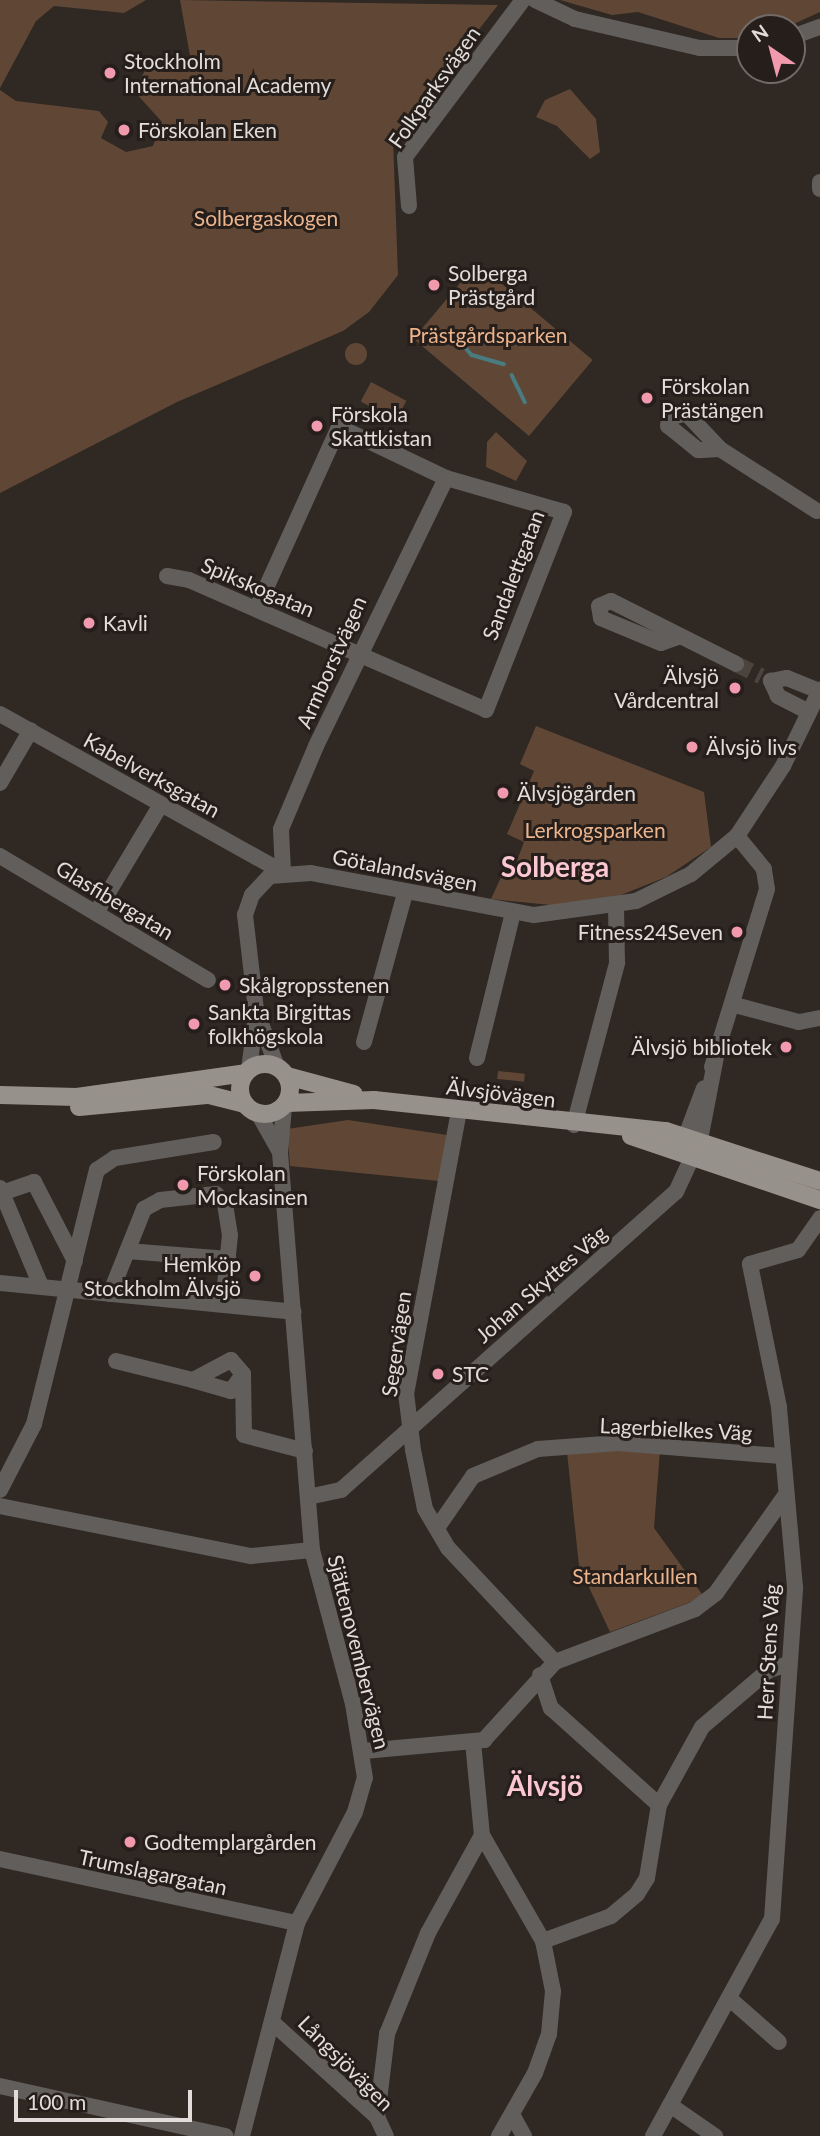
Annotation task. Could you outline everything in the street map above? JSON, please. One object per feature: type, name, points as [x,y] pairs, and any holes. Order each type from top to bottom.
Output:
[{"type":"main road","points":[[247,1071],[240,1087],[251,1109]]},
{"type":"main road","points":[[0,1096],[77,1097],[247,1071],[282,1071],[285,1105]]},
{"type":"main road","name":"Älvsjövägen","points":[[282,1071],[374,1100],[622,1131],[690,1146]]},
{"type":"main road","points":[[0,1096],[78,1107],[209,1095],[251,1109]]},
{"type":"main road","name":"Älvsjövägen","points":[[251,1109],[374,1100]]},
{"type":"main road","points":[[690,1146],[820,1181]]},
{"type":"main road","points":[[690,1146],[820,1200]]},
{"type":"street","name":"Folkparksvägen","points":[[409,206],[405,157],[523,0]]},
{"type":"street","points":[[535,0],[575,19],[700,48],[736,48]]},
{"type":"street","points":[[820,182],[820,189]]},
{"type":"street","name":"Sandalettgatan","points":[[257,608],[339,427],[446,478],[564,512],[486,710]]},
{"type":"street","points":[[720,449],[817,511]]},
{"type":"street","name":"Armborstvägen","points":[[283,872],[281,829],[356,653],[446,478]]},
{"type":"street","name":"Spikskogatan","points":[[167,576],[257,608],[486,710]]},
{"type":"street","points":[[678,637],[736,664]]},
{"type":"street","points":[[809,712],[778,696],[766,679],[787,678],[820,691]]},
{"type":"street","name":"Götalandsvägen","points":[[283,872],[513,912],[558,915],[616,907],[682,879],[737,836],[820,691]]},
{"type":"street","name":"Kabelverksgatan","points":[[0,714],[160,806],[283,872]]},
{"type":"street","points":[[0,783],[31,730]]},
{"type":"street","points":[[96,914],[160,806]]},
{"type":"street","name":"Johan Skyttes Väg","points":[[308,1497],[341,1490],[669,1199],[690,1146],[716,1057],[735,1005],[768,878],[737,836]]},
{"type":"street","name":"Glasfibergatan","points":[[0,856],[208,980]]},
{"type":"street","points":[[247,1071],[256,1010],[245,915],[263,881],[283,872]]},
{"type":"street","points":[[364,1042],[405,893]]},
{"type":"street","points":[[573,1125],[621,940],[616,907]]},
{"type":"street","points":[[477,1058],[513,912]]},
{"type":"street","points":[[735,1005],[799,1022],[820,1018]]},
{"type":"street","points":[[256,1010],[282,1071]]},
{"type":"street","name":"Sjättenovembervägen","points":[[242,2136],[297,1923],[355,1812],[364,1751],[312,1550],[280,1152],[285,1105]]},
{"type":"street","name":"Sjättenovembervägen","points":[[251,1109],[280,1152]]},
{"type":"street","name":"Segervägen","points":[[460,1111],[406,1393],[410,1429],[425,1509],[437,1528],[555,1662]]},
{"type":"street","points":[[0,1490],[34,1424],[102,1163],[214,1142]]},
{"type":"street","points":[[41,1286],[1,1191],[34,1182],[75,1261]]},
{"type":"street","points":[[110,1294],[150,1204],[216,1194],[225,1204],[229,1259],[223,1305]]},
{"type":"street","name":"Herr Stens Väg","points":[[653,2136],[772,1919],[795,1587],[780,1456],[779,1407],[750,1264],[798,1250],[820,1218]]},
{"type":"street","points":[[127,1251],[229,1259]]},
{"type":"street","points":[[0,1283],[294,1312]]},
{"type":"street","points":[[192,1380],[223,1360],[243,1374]]},
{"type":"street","points":[[116,1361],[231,1391],[243,1374]]},
{"type":"street","points":[[243,1374],[244,1435],[304,1451]]},
{"type":"street","name":"Lagerbielkes Väg","points":[[437,1528],[473,1476],[538,1449],[618,1443],[780,1456]]},
{"type":"street","points":[[364,1751],[473,1742],[494,1732],[540,1675],[555,1662],[695,1608],[716,1593],[785,1496]]},
{"type":"street","points":[[0,1506],[251,1556],[312,1550]]},
{"type":"street","points":[[543,1941],[611,1916],[637,1894],[647,1878],[659,1805],[709,1720],[769,1671],[789,1664]]},
{"type":"street","points":[[540,1675],[551,1708],[659,1805]]},
{"type":"street","points":[[473,1742],[482,1835],[543,1941],[553,1991],[549,2034],[514,2118],[499,2136]]},
{"type":"street","points":[[377,2117],[387,2034],[418,1953],[482,1835]]},
{"type":"street","name":"Trumslagargatan","points":[[0,1859],[297,1923]]},
{"type":"street","points":[[730,1999],[779,2042]]},
{"type":"street","name":"Långsjövägen","points":[[273,2023],[377,2117],[386,2136]]},
{"type":"street","points":[[0,2086],[226,2136]]},
{"type":"street","points":[[670,2105],[715,2136]]},
{"type":"street","points":[[514,2118],[524,2136]]},
{"type":"green space","points":[[0,0],[146,0],[124,13],[54,6],[36,21],[0,88]]},
{"type":"green space","name":"Solbergaskogen","points":[[180,0],[498,5],[393,139],[398,275],[369,312],[343,331],[177,402],[0,493],[0,90],[16,101],[99,111],[108,122],[101,138],[126,152],[153,146],[162,122],[134,91],[149,63],[181,70],[190,56]]},
{"type":"green space","points":[[560,0],[820,0],[820,12],[806,18],[806,14],[736,14],[736,38],[719,38],[638,12],[612,15]]},
{"type":"green space","points":[[570,89],[596,119],[600,152],[590,159],[557,126],[536,117],[545,100]]},
{"type":"green space","name":"Prästgårdsparken","points":[[477,263],[593,360],[529,436],[413,339]]},
{"type":"green space","points":[[356,343],[364,346],[367,354],[364,362],[356,365],[348,362],[345,354],[348,346]]},
{"type":"green space","points":[[371,382],[406,401],[396,420],[361,401]]},
{"type":"green space","points":[[496,432],[527,461],[516,481],[486,467],[487,442]]},
{"type":"green space","name":"Lerkrogsparken","points":[[536,726],[704,792],[711,847],[666,877],[611,899],[561,906],[491,899],[503,873],[512,874],[524,842],[507,834],[534,771],[520,764]]},
{"type":"green space","points":[[498,1071],[525,1074],[524,1082],[497,1079]]},
{"type":"green space","points":[[348,1120],[447,1135],[439,1181],[290,1166],[287,1129]]},
{"type":"green space","name":"Standarkullen","points":[[660,1450],[654,1528],[704,1597],[610,1632],[579,1566],[567,1452]]},
{"type":"waterway","points":[[455,335],[472,355],[504,364]]},
{"type":"waterway","points":[[512,375],[525,402]]},
{"type":"tunnel","points":[[736,664],[761,676]]},
{"type":"place","name":"Stockholm International Academy","points":[[110,73]]},
{"type":"place","name":"Förskolan Eken","points":[[124,130]]},
{"type":"place","name":"Solberga Prästgård","points":[[434,285]]},
{"type":"place","name":"Förskolan Prästängen","points":[[647,398]]},
{"type":"place","name":"Förskola Skattkistan","points":[[317,426]]},
{"type":"place","name":"Kavli","points":[[89,623]]},
{"type":"place","name":"Älvsjö Vårdcentral","points":[[735,688]]},
{"type":"place","name":"Älvsjö livs","points":[[692,747]]},
{"type":"place","name":"Älvsjögården","points":[[503,793]]},
{"type":"place","name":"Fitness24Seven","points":[[737,932]]},
{"type":"place","name":"Skålgropsstenen","points":[[225,985]]},
{"type":"place","name":"Sankta Birgittas folkhögskola","points":[[194,1024]]},
{"type":"place","name":"Älvsjö bibliotek","points":[[786,1047]]},
{"type":"place","name":"Förskolan Mockasinen","points":[[183,1185]]},
{"type":"place","name":"Hemköp Stockholm Älvsjö","points":[[255,1276]]},
{"type":"place","name":"STC","points":[[438,1374]]},
{"type":"place","name":"Godtemplargården","points":[[130,1842]]},
{"type":"district","name":"Solberga","points":[[555,866]]},
{"type":"district","name":"Älvsjö","points":[[545,1785]]}]
